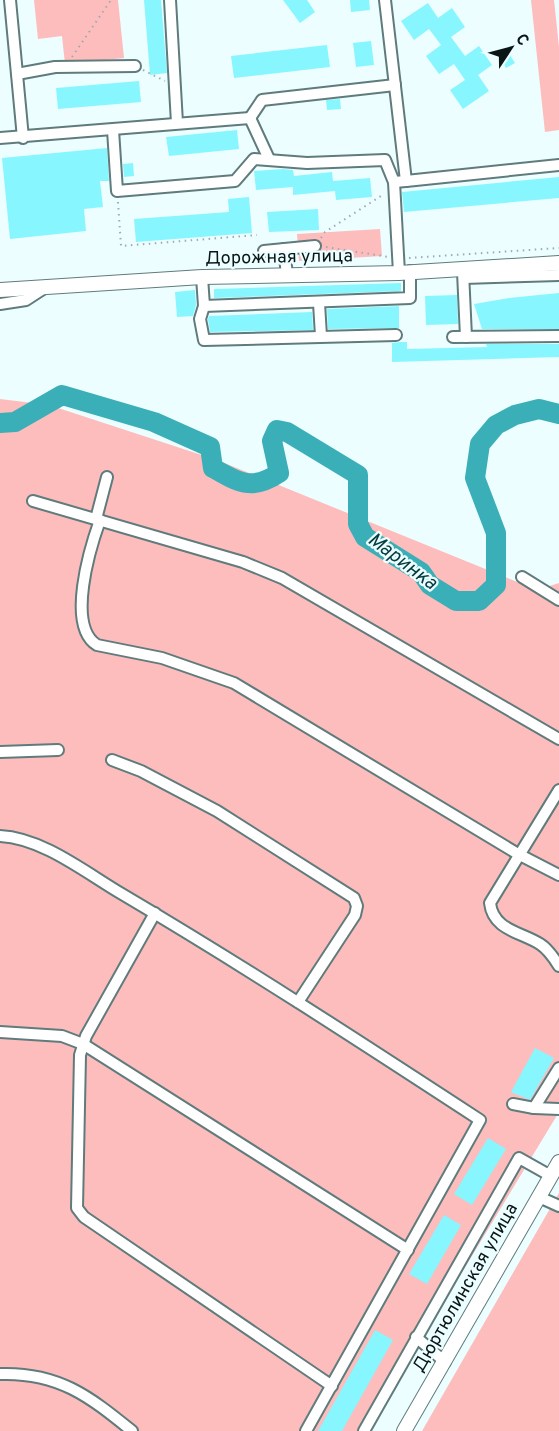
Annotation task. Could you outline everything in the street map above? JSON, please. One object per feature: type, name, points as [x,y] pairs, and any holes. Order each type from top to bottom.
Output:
[{"type":"main road","name":"Дорожная улица","points":[[0,290],[402,267],[464,273],[559,263]]},
{"type":"main road","name":"Дюртюлинская улица","points":[[404,1431],[559,1162]]},
{"type":"street","points":[[10,0],[23,138]]},
{"type":"street","points":[[170,0],[177,123]]},
{"type":"street","points":[[204,306],[410,298],[402,267],[395,85],[385,0]]},
{"type":"street","points":[[17,74],[65,67],[135,66]]},
{"type":"street","points":[[250,118],[261,100],[395,85]]},
{"type":"street","points":[[0,138],[23,138],[250,118]]},
{"type":"street","points":[[250,118],[269,159]]},
{"type":"street","points":[[113,130],[117,191],[235,181],[254,159],[307,164],[385,160],[400,181]]},
{"type":"street","points":[[400,181],[559,165]]},
{"type":"street","points":[[264,251],[315,246]]},
{"type":"street","points":[[284,249],[287,275]]},
{"type":"street","points":[[466,337],[464,273],[559,275]]},
{"type":"street","points":[[202,278],[204,306],[200,319],[204,340],[396,335]]},
{"type":"street","points":[[0,304],[26,300],[46,287]]},
{"type":"street","points":[[319,303],[321,336]]},
{"type":"street","points":[[453,337],[559,336]]},
{"type":"street","points":[[106,477],[84,584],[84,626],[90,640],[97,645],[162,658],[234,683],[300,720],[518,854],[559,875]]},
{"type":"street","points":[[33,501],[243,562],[296,584],[559,739]]},
{"type":"street","points":[[522,577],[559,600]]},
{"type":"street","points":[[0,752],[58,750]]},
{"type":"street","points":[[112,760],[141,771],[217,811],[354,898],[357,906],[356,915],[298,1002]]},
{"type":"street","points":[[559,790],[490,903],[491,911],[505,928],[540,944],[559,966]]},
{"type":"street","points":[[0,836],[38,846],[154,913],[298,1002],[480,1120],[306,1431]]},
{"type":"street","points":[[154,913],[83,1044],[78,1066],[76,1204],[81,1214],[332,1386]]},
{"type":"street","points":[[0,1032],[62,1036],[83,1044],[408,1250]]},
{"type":"street","points":[[534,1108],[559,1068]]},
{"type":"street","points":[[513,1104],[559,1109]]},
{"type":"street","points":[[364,1431],[519,1158],[551,1176]]},
{"type":"street","points":[[539,1197],[559,1206]]},
{"type":"street","points":[[416,1337],[445,1362]]},
{"type":"street","points":[[0,1374],[35,1375],[68,1386],[90,1397],[132,1431]]},
{"type":"path","points":[[65,67],[111,0]]},
{"type":"path","points":[[135,66],[176,86]]},
{"type":"path","points":[[117,191],[122,246],[257,235]]},
{"type":"path","points":[[384,194],[325,232],[315,246],[402,267],[559,248]]},
{"type":"shaded area","points":[[34,0],[118,0],[124,58],[65,64],[62,36],[38,39]]},
{"type":"shaded area","points":[[531,0],[554,0],[559,47],[559,130],[545,132]]},
{"type":"shaded area","points":[[380,229],[382,256],[299,261],[297,234]]},
{"type":"shaded area","points":[[0,399],[49,405],[217,460],[537,590],[559,583],[559,1112],[366,1431],[0,1431]]},
{"type":"shaded area","points":[[559,1193],[559,1431],[422,1431]]},
{"type":"building","points":[[144,0],[161,0],[167,73],[150,75]]},
{"type":"building","points":[[283,0],[307,0],[315,12],[300,23]]},
{"type":"building","points":[[350,0],[369,0],[370,10],[351,12]]},
{"type":"building","points":[[428,3],[438,18],[452,8],[465,27],[451,37],[465,56],[479,46],[492,65],[478,75],[489,91],[463,109],[450,90],[465,80],[454,64],[439,74],[426,56],[441,45],[429,29],[414,40],[401,21]]},
{"type":"building","points":[[371,41],[374,65],[356,67],[353,43]]},
{"type":"building","points":[[327,45],[330,67],[234,78],[231,56]]},
{"type":"building","points":[[508,52],[515,63],[506,68],[500,57]]},
{"type":"building","points":[[139,81],[141,102],[58,109],[56,88]]},
{"type":"building","points":[[340,99],[341,109],[327,110],[326,100]]},
{"type":"building","points":[[237,130],[239,149],[169,156],[166,137]]},
{"type":"building","points":[[107,148],[109,181],[100,181],[103,207],[84,209],[86,231],[10,239],[2,158]]},
{"type":"building","points":[[133,163],[134,176],[124,177],[123,164]]},
{"type":"building","points":[[293,170],[294,176],[332,172],[333,181],[370,178],[372,197],[336,200],[335,191],[293,195],[293,187],[256,190],[254,171]]},
{"type":"building","points":[[559,177],[559,198],[404,212],[402,192]]},
{"type":"building","points":[[249,197],[252,233],[136,242],[134,219],[229,212],[228,199]]},
{"type":"building","points":[[318,209],[319,230],[269,232],[267,212]]},
{"type":"building","points":[[401,283],[401,291],[214,298],[214,289]]},
{"type":"building","points":[[195,290],[196,305],[193,316],[177,317],[175,292]]},
{"type":"building","points":[[559,293],[559,329],[482,329],[474,304],[509,298]]},
{"type":"building","points":[[457,295],[458,324],[426,325],[425,296]]},
{"type":"building","points":[[399,306],[399,328],[328,329],[327,309]]},
{"type":"building","points":[[312,312],[313,330],[210,332],[208,319],[209,316]]},
{"type":"building","points":[[407,342],[407,349],[487,347],[486,344],[559,344],[559,357],[392,362],[392,343]]},
{"type":"building","points":[[535,1048],[554,1058],[530,1100],[511,1092]]},
{"type":"building","points":[[488,1138],[506,1149],[472,1205],[454,1194]]},
{"type":"building","points":[[444,1215],[461,1225],[427,1284],[409,1274]]},
{"type":"building","points":[[375,1330],[393,1340],[342,1431],[318,1431]]},
{"type":"waterway","name":"Маринка","points":[[0,423],[15,422],[62,395],[154,422],[210,447],[213,468],[230,478],[246,483],[261,482],[279,473],[272,441],[277,430],[287,432],[358,475],[358,524],[365,537],[421,572],[430,585],[456,601],[479,601],[496,585],[496,533],[475,478],[480,444],[496,425],[515,415],[539,409],[559,414]]}]
